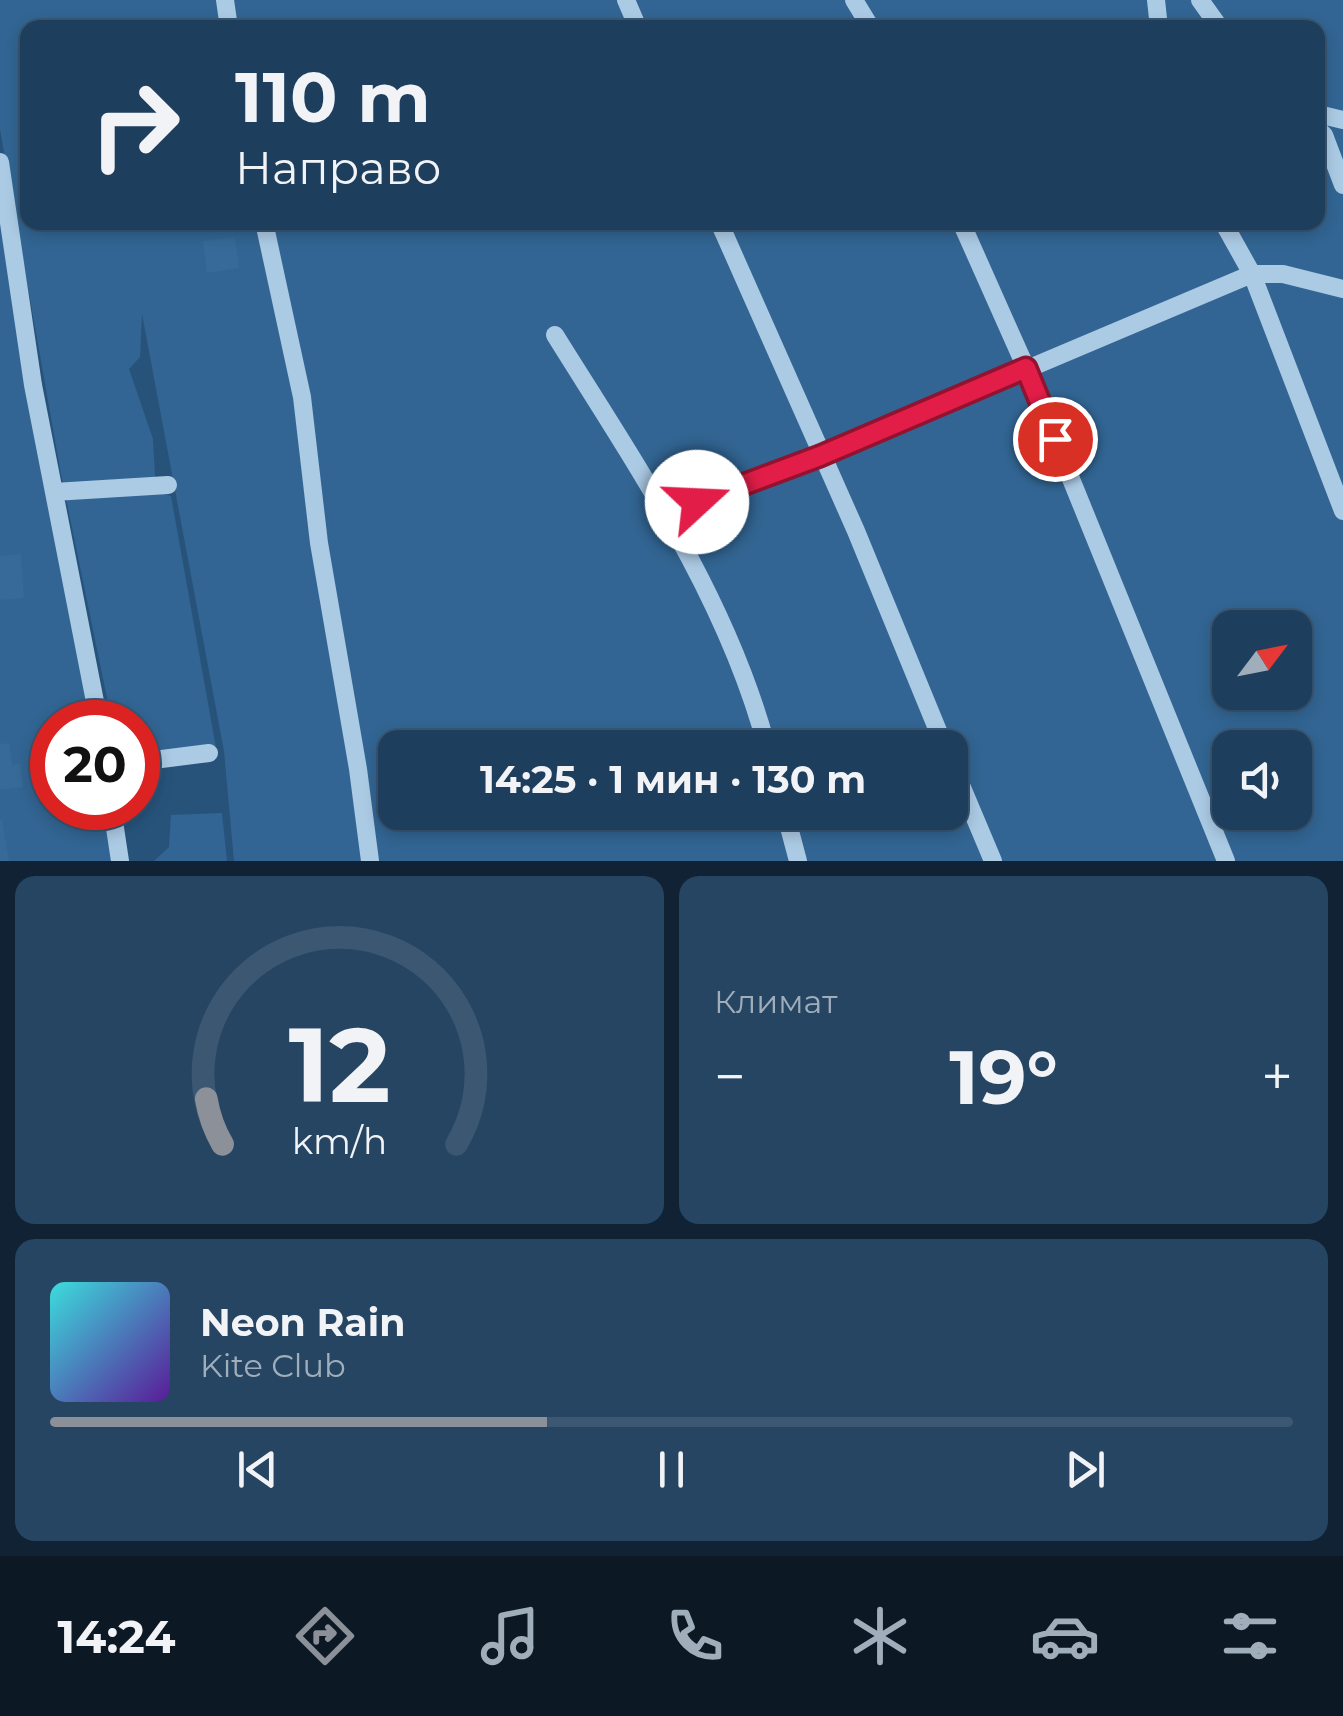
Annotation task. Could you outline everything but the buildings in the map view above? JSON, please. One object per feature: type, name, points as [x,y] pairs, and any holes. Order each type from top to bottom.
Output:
[{"type":"lane","points":[[1325,138],[1343,186]]},
{"type":"lane","points":[[0,162],[33,385],[95,700]]},
{"type":"lane","points":[[266,230],[302,397],[319,544],[370,861]]},
{"type":"lane","points":[[722,230],[856,531],[938,730]]},
{"type":"lane","points":[[965,230],[1026,368],[1226,861]]},
{"type":"lane","points":[[1227,230],[1252,274],[1343,511]]},
{"type":"lane","points":[[666,514],[820,456],[1252,274],[1283,274],[1343,290]]},
{"type":"lane","points":[[555,335],[666,514],[752,692],[762,730]]},
{"type":"lane","points":[[54,492],[168,485]]},
{"type":"lane","points":[[160,759],[209,753]]},
{"type":"lane","points":[[968,802],[993,861]]},
{"type":"lane","points":[[115,830],[120,861]]},
{"type":"lane","points":[[790,830],[798,861]]},
{"type":"shaded area","points":[[0,0],[1343,0],[1343,861],[234,861],[224,751],[142,314],[140,357],[129,369],[153,439],[156,492],[171,496],[216,748],[160,754],[160,700],[107,700],[61,474],[0,129]]},
{"type":"shaded area","points":[[0,188],[91,700],[30,700],[30,830],[111,830],[115,861],[0,861]]},
{"type":"shaded area","points":[[222,813],[227,861],[154,861],[169,847],[171,815]]},
{"type":"route","points":[[697,502],[820,456],[1026,368],[1055,439]]}]
